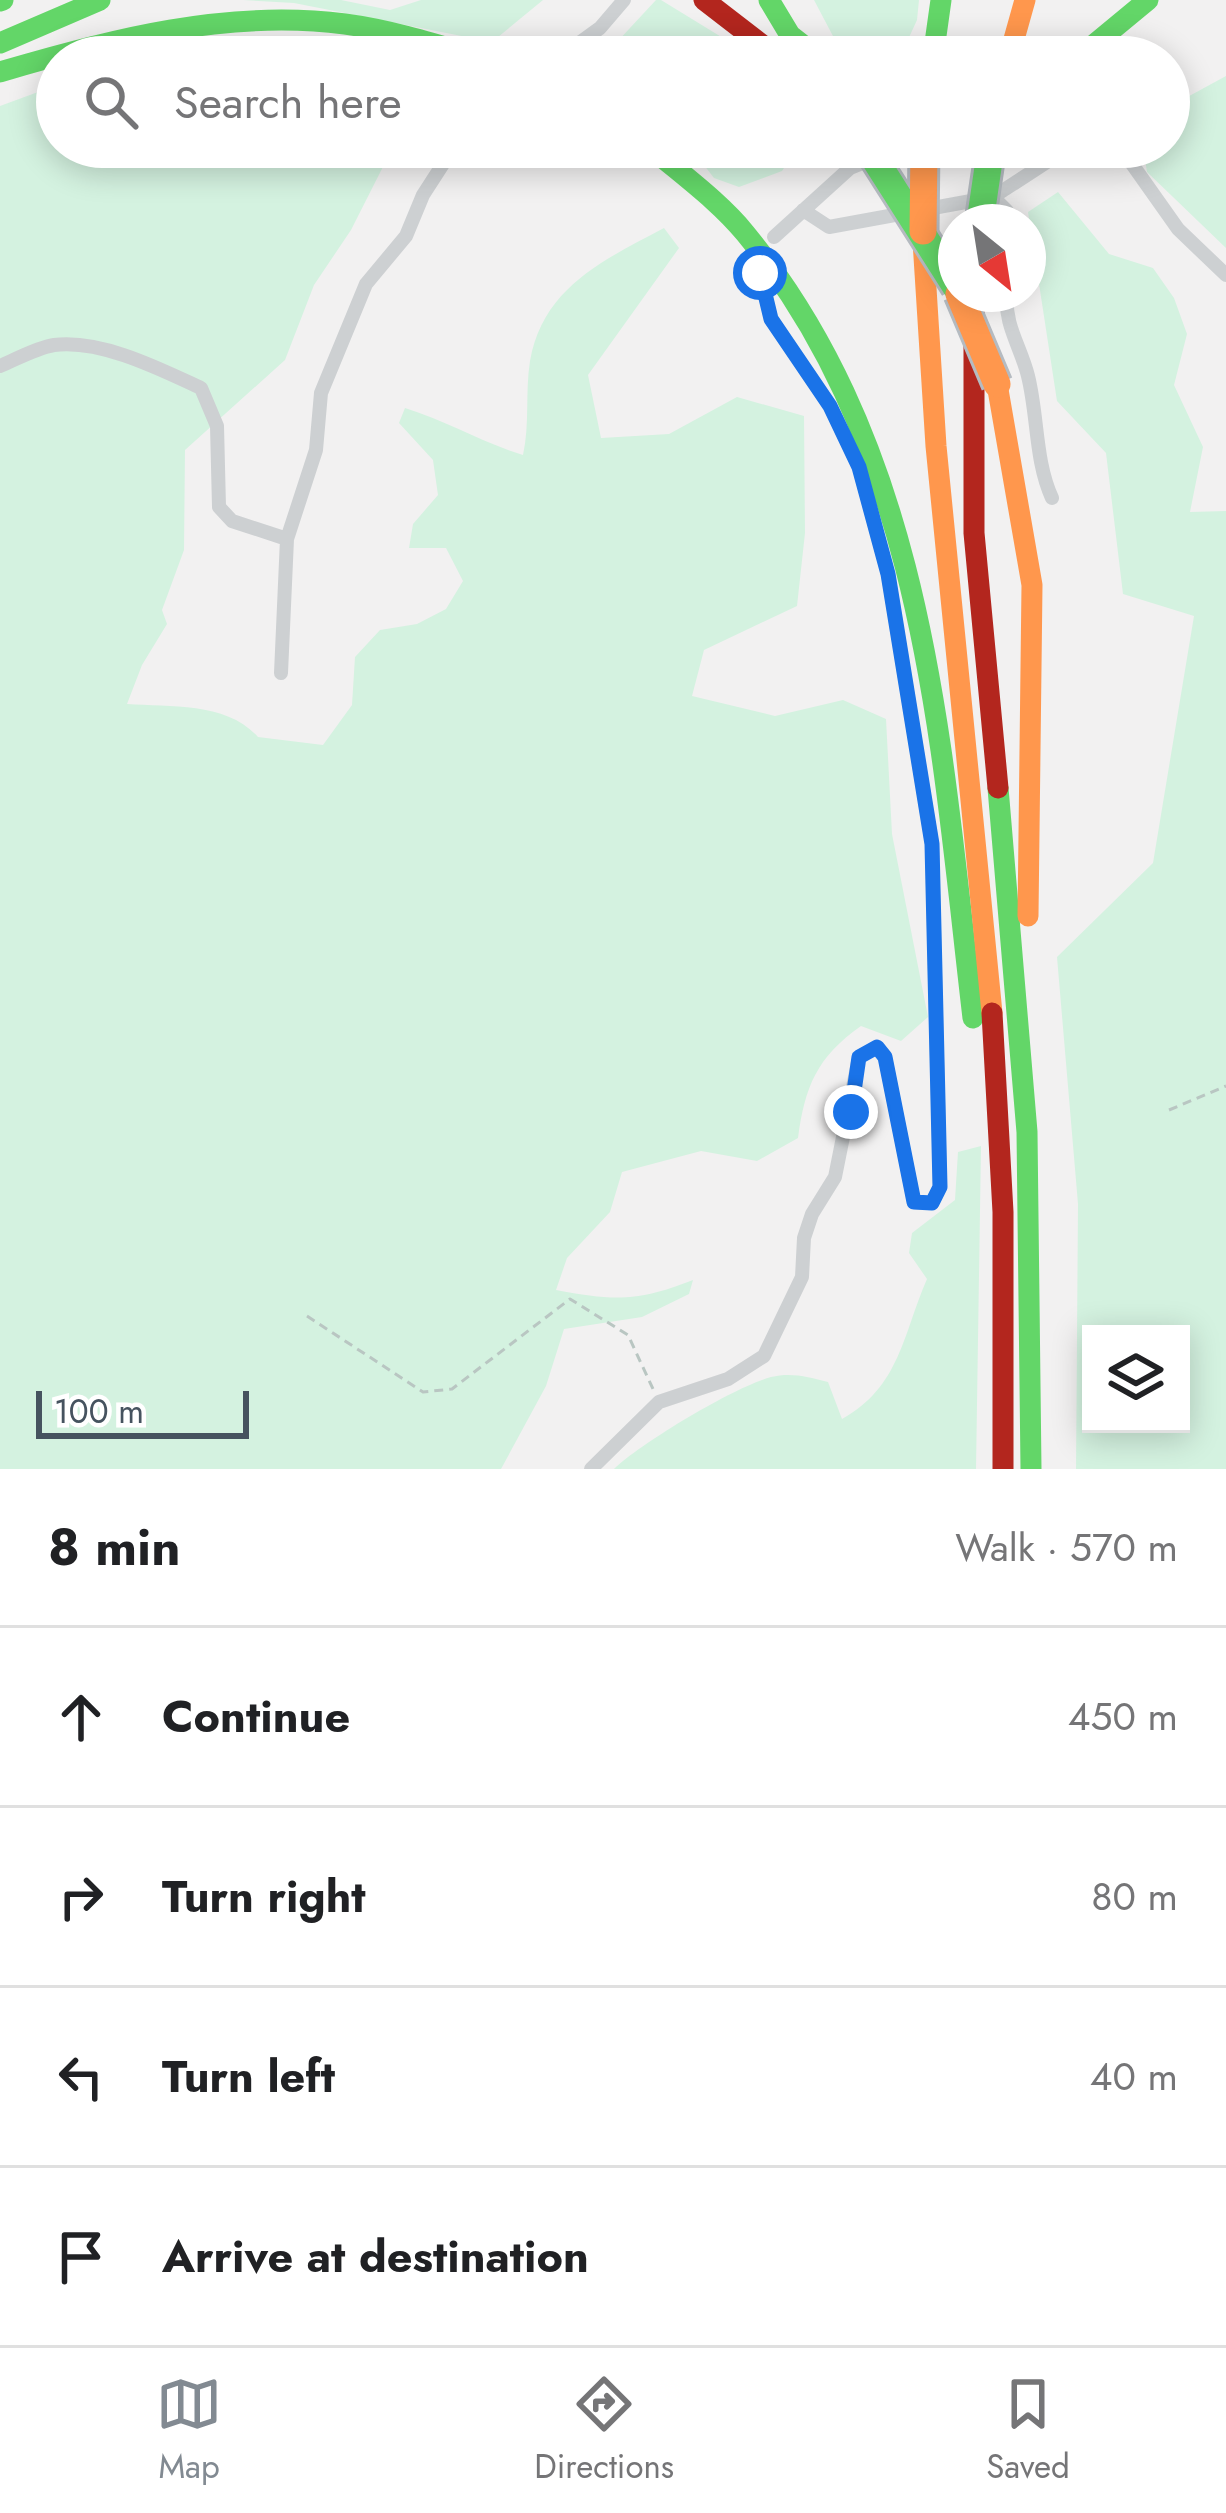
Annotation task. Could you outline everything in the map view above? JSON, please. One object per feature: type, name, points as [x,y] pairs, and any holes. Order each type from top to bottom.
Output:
[{"type":"main road","points":[[0,43],[100,0]]},
{"type":"main road","points":[[704,0],[751,36]]},
{"type":"main road","points":[[770,0],[791,36]]},
{"type":"main road","points":[[936,36],[941,0]]},
{"type":"main road","points":[[1016,36],[1025,0]]},
{"type":"main road","points":[[1104,36],[1148,0]]},
{"type":"main road","points":[[134,36],[246,22],[326,22],[404,36]]},
{"type":"main road","points":[[0,72],[36,62]]},
{"type":"main road","points":[[675,168],[728,212],[776,269],[845,383],[894,505],[932,690],[1007,1272]]},
{"type":"main road","points":[[880,168],[938,259]]},
{"type":"main road","points":[[924,168],[927,379],[982,887],[1007,1272],[1003,1469]]},
{"type":"main road","points":[[986,204],[989,168]]},
{"type":"main road","points":[[967,312],[998,384],[1032,586],[1028,925],[1034,1049],[1024,1123]]},
{"type":"main road","points":[[973,312],[968,384],[975,540],[1014,938],[1024,1123],[1031,1469]]},
{"type":"street","points":[[589,36],[624,0]]},
{"type":"street","points":[[281,673],[287,539],[316,450],[321,393],[365,284],[406,236],[440,168]]},
{"type":"street","points":[[774,237],[850,168]]},
{"type":"street","points":[[994,204],[1042,168]]},
{"type":"street","points":[[1135,168],[1178,230],[1226,274]]},
{"type":"street","points":[[803,210],[829,227],[938,215]]},
{"type":"street","points":[[591,1469],[659,1402],[728,1379],[764,1356],[802,1277],[804,1238],[812,1214],[836,1177],[859,1057],[877,1047],[885,1057],[914,1202],[932,1203],[940,1187],[932,844],[888,574],[859,467],[830,406],[771,319],[760,273]]},
{"type":"street","points":[[1005,312],[1027,371],[1043,478],[1052,498]]},
{"type":"street","points":[[0,366],[50,345],[72,344],[114,353],[201,388],[217,426],[219,507],[232,520],[287,539]]},
{"type":"path","points":[[1169,1110],[1226,1086]]},
{"type":"path","points":[[307,1316],[423,1392],[452,1388],[570,1299],[628,1335],[659,1402]]},
{"type":"green space","points":[[243,0],[341,0],[390,10],[421,0],[543,0],[499,36],[462,36],[294,3]]},
{"type":"green space","points":[[661,0],[720,36],[623,36]]},
{"type":"green space","points":[[814,0],[919,0],[910,36],[833,36]]},
{"type":"green space","points":[[1226,76],[1226,248],[1147,172],[1146,168],[1190,168],[1190,96]]},
{"type":"green space","points":[[36,93],[36,168],[382,168],[351,230],[314,285],[285,360],[185,450],[184,550],[162,610],[167,624],[142,665],[127,704],[215,712],[258,737],[323,745],[352,705],[355,657],[380,630],[417,624],[446,609],[463,581],[446,548],[409,548],[413,524],[438,495],[433,460],[399,423],[405,408],[523,455],[530,361],[548,314],[579,279],[664,228],[679,248],[588,375],[601,438],[669,434],[737,397],[804,416],[805,533],[797,606],[704,650],[692,696],[775,716],[843,700],[886,719],[892,834],[928,1017],[901,1041],[861,1026],[846,1038],[816,1074],[798,1138],[757,1161],[701,1151],[622,1172],[610,1212],[567,1258],[556,1290],[626,1297],[693,1280],[689,1294],[642,1317],[564,1329],[546,1386],[501,1469],[0,1469],[0,106]]},
{"type":"green space","points":[[706,168],[784,168],[739,187],[714,178]]},
{"type":"green space","points":[[1058,192],[1109,254],[1153,268],[1174,298],[1187,334],[1174,385],[1203,447],[1190,512],[1226,511],[1226,1469],[1076,1469],[1078,1204],[1057,957],[1153,863],[1194,616],[1123,594],[1106,453],[1057,401],[1043,312],[1046,204],[1040,204]]},
{"type":"green space","points":[[981,1146],[976,1469],[614,1469],[689,1417],[771,1377],[793,1375],[828,1382],[842,1419],[861,1406],[897,1358],[927,1279],[909,1253],[912,1233],[955,1200],[958,1152]]},
{"type":"traffic: fast","points":[[0,43],[100,0]]},
{"type":"traffic: fast","points":[[769,0],[791,36]]},
{"type":"traffic: fast","points":[[936,36],[941,0]]},
{"type":"traffic: fast","points":[[1104,36],[1148,0]]},
{"type":"traffic: fast","points":[[138,36],[214,24],[301,20],[403,36]]},
{"type":"traffic: fast","points":[[0,72],[36,62]]},
{"type":"traffic: fast","points":[[675,168],[735,221],[805,319],[852,411],[888,507],[915,606],[935,708],[973,1018]]},
{"type":"traffic: fast","points":[[880,168],[938,259]]},
{"type":"traffic: fast","points":[[983,204],[988,168]]},
{"type":"traffic: fast","points":[[998,788],[1027,1132],[1031,1469]]},
{"type":"traffic: slow","points":[[1015,36],[1025,0]]},
{"type":"traffic: slow","points":[[923,231],[924,168]]},
{"type":"traffic: slow","points":[[923,241],[936,446],[992,1013]]},
{"type":"traffic: slow","points":[[967,312],[997,384]]},
{"type":"traffic: slow","points":[[997,384],[1032,585],[1028,916]]},
{"type":"traffic: jam","points":[[704,0],[751,36]]},
{"type":"traffic: jam","points":[[974,312],[974,533],[998,788]]},
{"type":"traffic: jam","points":[[992,1013],[1003,1212],[1003,1469]]},
{"type":"route","points":[[760,273],[771,319],[830,406],[859,467],[888,574],[932,844],[940,1187],[932,1203],[914,1202],[885,1057],[877,1047],[859,1057],[851,1112]]}]
